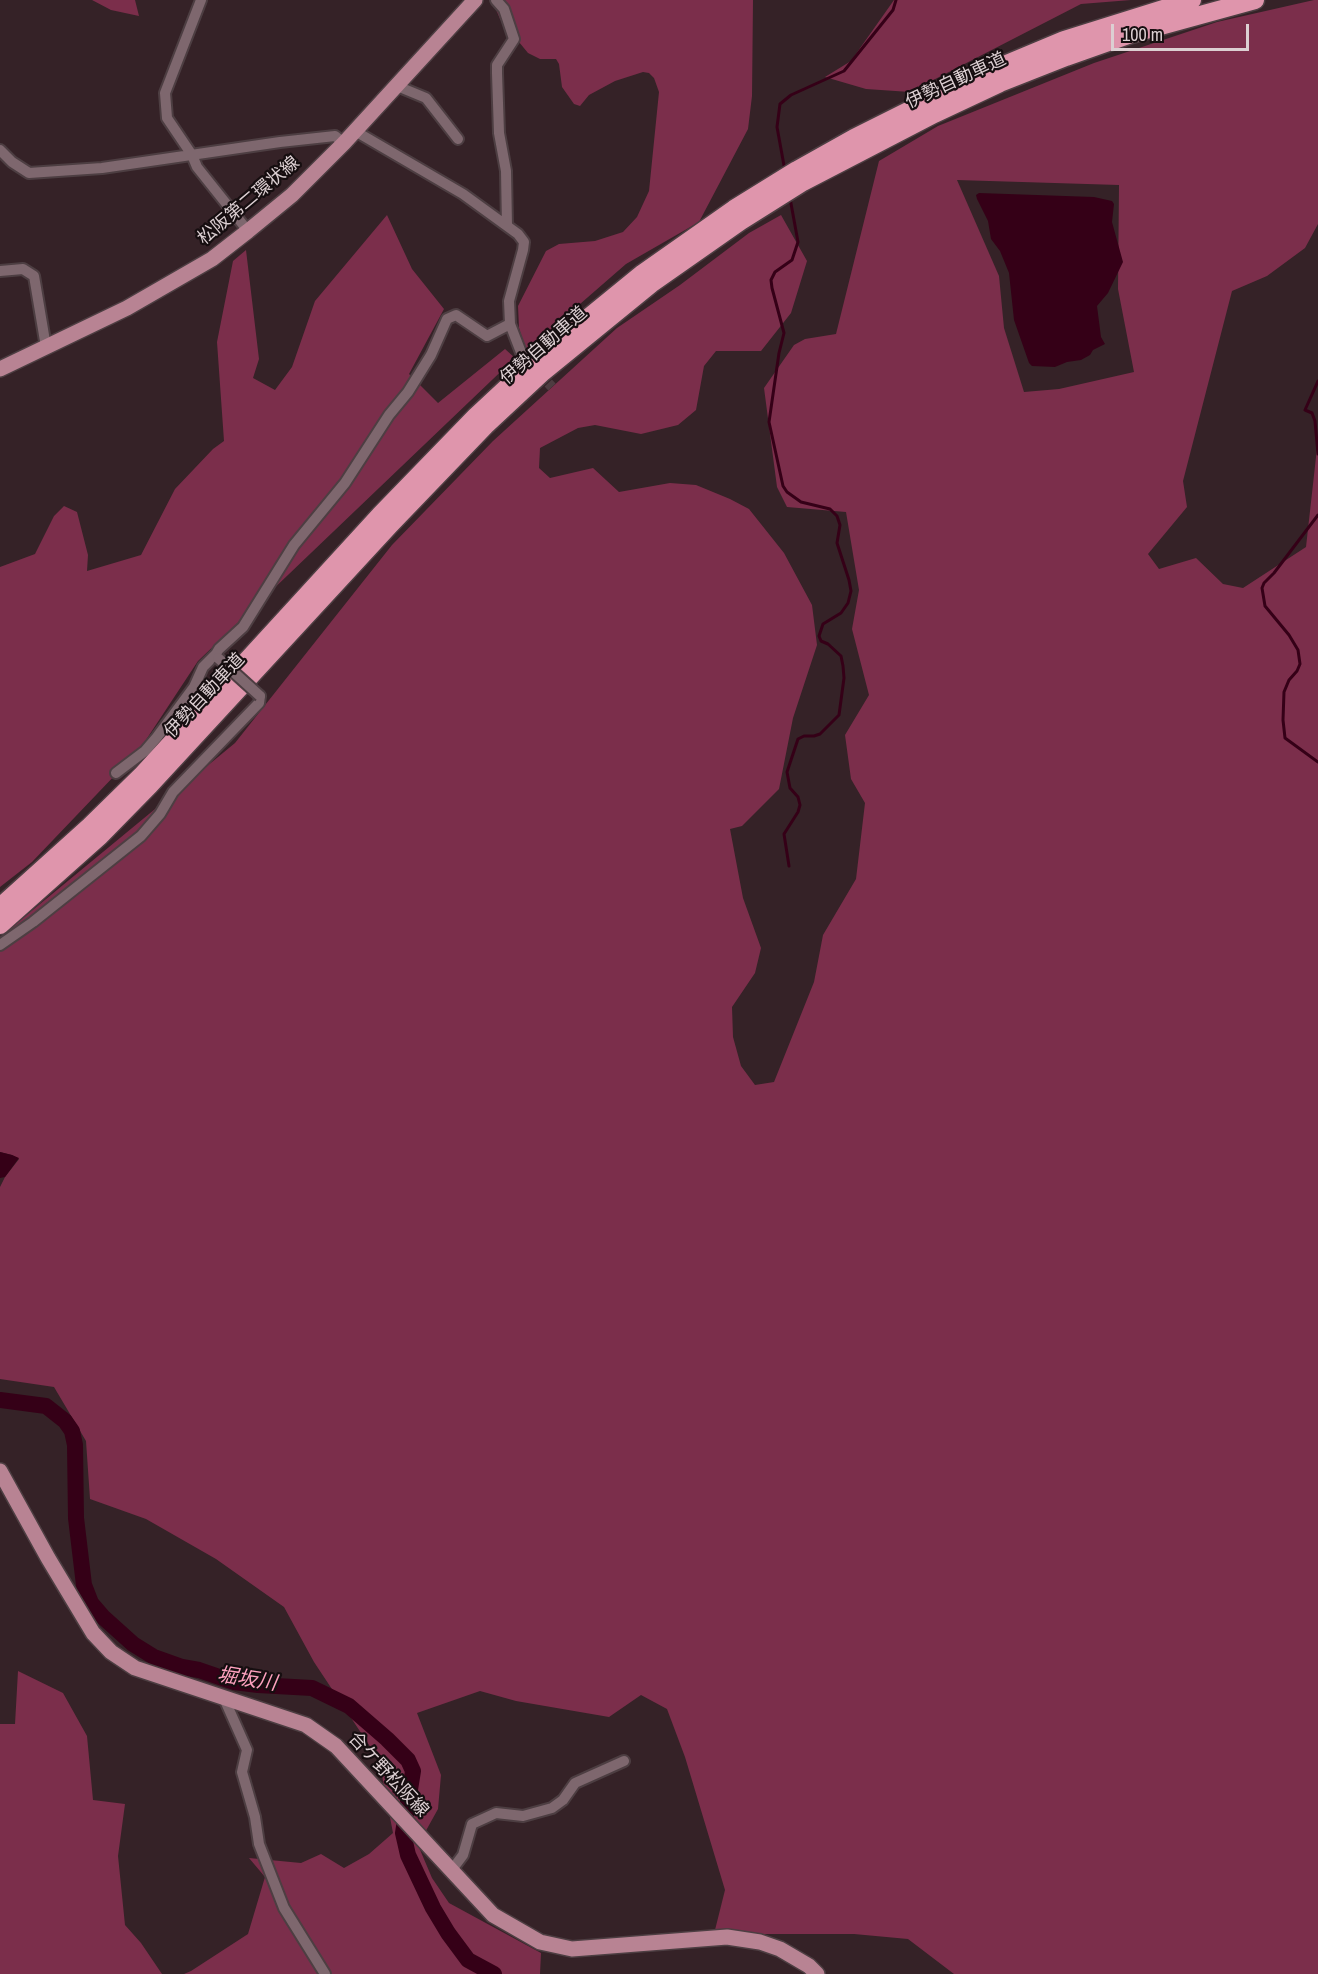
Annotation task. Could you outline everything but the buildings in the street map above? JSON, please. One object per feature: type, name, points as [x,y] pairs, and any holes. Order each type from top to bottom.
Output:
[{"type":"highway","name":"伊勢自動車道","points":[[0,907],[90,826],[141,776],[432,460],[534,362],[620,291],[734,209],[854,138],[997,68],[1064,40],[1192,0]]},
{"type":"highway","name":"伊勢自動車道","points":[[0,925],[100,836],[150,785],[390,525],[485,426],[543,372],[651,284],[741,220],[803,182],[934,114],[1000,83],[1066,57],[1131,34],[1255,0]]},
{"type":"main road","name":"松阪第二環状線","points":[[0,369],[136,302],[212,259],[291,195],[344,143],[475,0]]},
{"type":"main road","name":"合ケ野松阪線","points":[[0,1471],[48,1558],[93,1632],[111,1653],[135,1668],[306,1725],[336,1746],[493,1915],[540,1942],[572,1949],[727,1937],[760,1942],[780,1949],[809,1966],[817,1974]]},
{"type":"street","points":[[201,0],[165,93],[167,118],[192,155],[197,167],[248,231]]},
{"type":"street","points":[[496,0],[504,9],[514,39],[497,65],[499,133],[506,171],[507,226]]},
{"type":"street","points":[[397,86],[426,98],[458,139]]},
{"type":"street","points":[[355,131],[463,194],[518,234],[524,242],[509,301],[510,324],[522,355]]},
{"type":"street","points":[[0,150],[12,162],[29,173],[102,168],[335,136],[344,143]]},
{"type":"street","points":[[0,271],[23,269],[34,276],[46,347]]},
{"type":"street","points":[[116,773],[144,751],[194,687],[203,667],[217,656],[219,649],[243,627],[294,545],[345,483],[389,415],[408,392],[431,355],[447,318],[456,315],[487,336],[510,324]]},
{"type":"street","points":[[0,945],[33,922],[141,836],[160,814],[173,792],[259,703],[260,696],[217,656]]},
{"type":"street","points":[[223,1696],[248,1750],[242,1772],[255,1817],[259,1844],[284,1908],[325,1974]]},
{"type":"street","points":[[451,1871],[463,1855],[472,1824],[496,1813],[523,1816],[552,1808],[576,1784],[624,1761]]},
{"type":"shaded area","points":[[92,0],[135,0],[139,16],[111,10]]},
{"type":"shaded area","points":[[492,0],[753,0],[752,96],[748,129],[699,222],[626,264],[526,351],[519,328],[518,306],[546,251],[559,244],[595,241],[623,232],[637,217],[649,191],[659,92],[654,78],[649,73],[643,72],[615,81],[589,95],[580,106],[574,104],[562,87],[559,64],[556,59],[540,59],[528,53],[500,19]]},
{"type":"shaded area","points":[[894,0],[1131,0],[1081,4],[910,92],[866,89],[825,77],[851,61]]},
{"type":"shaded area","points":[[1318,0],[1318,224],[1305,248],[1267,276],[1232,291],[1183,481],[1187,507],[1148,554],[1159,569],[1196,558],[1223,584],[1243,588],[1306,547],[1318,439],[1318,1974],[954,1974],[908,1939],[854,1934],[754,1934],[715,1930],[725,1890],[685,1757],[667,1709],[641,1695],[609,1717],[516,1701],[480,1691],[417,1713],[441,1775],[438,1809],[418,1845],[432,1878],[449,1903],[541,1953],[540,1974],[184,1974],[248,1934],[265,1877],[249,1858],[301,1863],[321,1854],[344,1868],[369,1854],[393,1833],[379,1760],[314,1662],[284,1607],[216,1559],[146,1519],[90,1499],[86,1441],[54,1387],[0,1379],[0,1187],[19,1159],[0,1152],[0,937],[235,743],[392,545],[493,441],[617,328],[680,285],[749,233],[781,215],[807,261],[791,313],[761,351],[716,351],[704,366],[696,410],[678,425],[641,434],[595,425],[578,428],[540,448],[539,468],[550,478],[593,468],[619,492],[670,483],[696,485],[730,499],[749,509],[784,553],[812,605],[817,645],[793,718],[779,789],[742,826],[730,829],[743,898],[761,948],[755,973],[732,1007],[733,1037],[741,1066],[755,1085],[774,1082],[814,982],[823,935],[856,879],[865,803],[851,779],[845,735],[869,695],[852,629],[859,590],[846,512],[787,507],[777,487],[764,388],[794,345],[805,339],[836,334],[879,161],[938,126],[1094,63],[1217,22]],"holes":[[[957,180],[1119,185],[1118,289],[1134,372],[1059,389],[1024,392],[1004,328],[999,276]]]},
{"type":"shaded area","points":[[979,193],[1094,197],[1112,201],[1114,204],[1112,222],[1123,262],[1108,293],[1097,306],[1101,337],[1105,344],[1081,360],[1055,367],[1032,366],[1029,363],[1014,320],[1009,273],[1000,251],[991,239],[988,221],[977,199],[976,195]]},
{"type":"shaded area","points":[[387,215],[412,269],[444,309],[409,374],[438,403],[505,349],[515,358],[198,661],[140,749],[32,862],[0,887],[0,567],[35,554],[54,516],[64,506],[77,512],[88,555],[87,571],[141,555],[175,489],[213,449],[224,441],[217,342],[233,261],[246,250],[259,359],[253,378],[275,390],[292,367],[315,301]]},
{"type":"shaded area","points":[[0,1152],[19,1158],[5,1177],[0,1178]]},
{"type":"shaded area","points":[[18,1671],[63,1693],[87,1736],[93,1800],[125,1804],[118,1856],[125,1925],[141,1943],[162,1974],[0,1974],[0,1724],[15,1724]]},
{"type":"waterway","points":[[785,171],[777,127],[780,104],[791,95],[844,71],[893,10],[896,0]]},
{"type":"waterway","points":[[789,866],[784,834],[800,805],[798,797],[790,788],[787,772],[798,739],[820,734],[839,715],[844,678],[841,656],[821,641],[819,636],[823,624],[841,613],[848,603],[851,591],[837,543],[840,525],[837,516],[830,509],[801,502],[787,492],[783,486],[769,422],[784,333],[771,280],[775,272],[792,260],[798,242],[790,198]]},
{"type":"waterway","points":[[1318,381],[1305,410],[1312,413],[1315,421],[1318,454]]},
{"type":"waterway","points":[[1318,515],[1262,588],[1265,606],[1289,635],[1298,650],[1300,664],[1284,692],[1285,738],[1318,762]]},
{"type":"waterway","name":"堀坂川","points":[[0,1400],[46,1406],[65,1421],[72,1431],[75,1445],[76,1518],[84,1585],[91,1603],[133,1644],[154,1657],[234,1682],[312,1688],[349,1706],[408,1760],[413,1771],[403,1833],[408,1855],[433,1908],[448,1933],[468,1960],[494,1974]]},
{"type":"tunnel","points":[[538,372],[552,387]]}]
